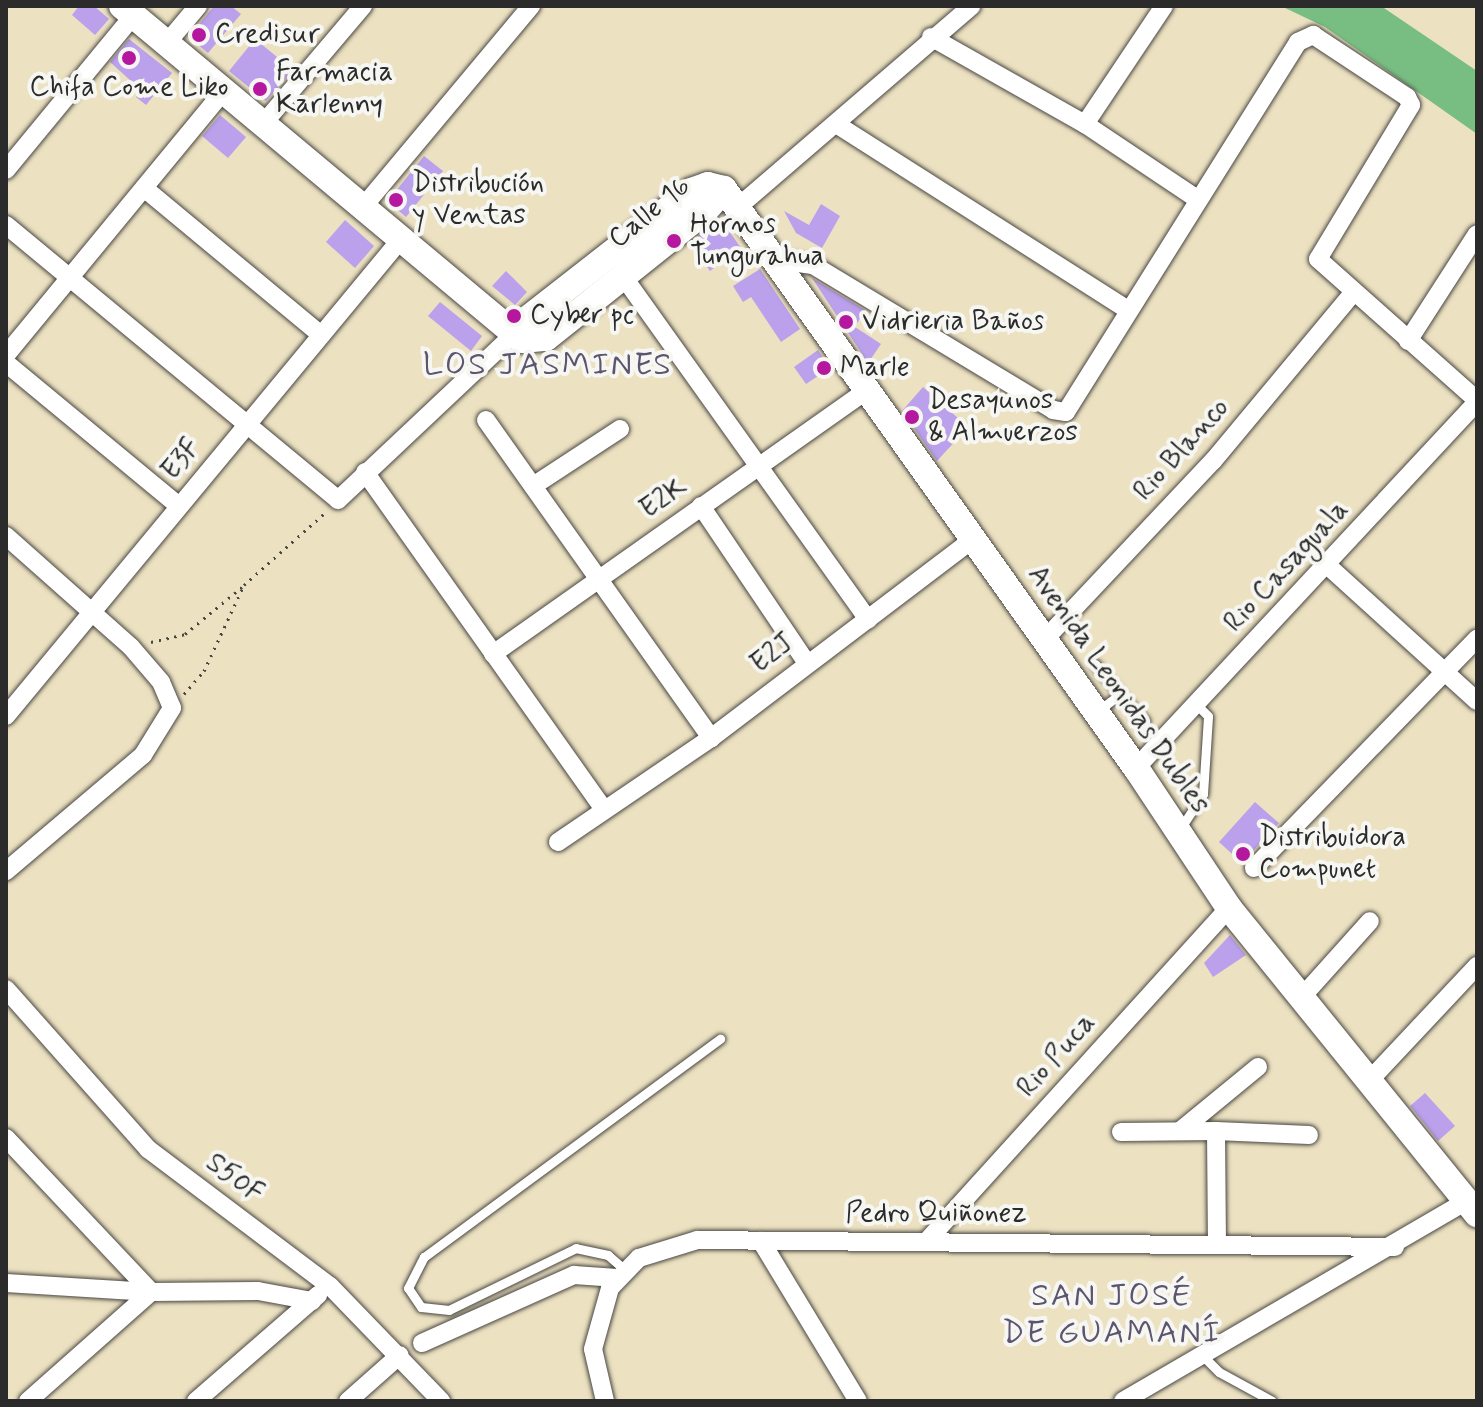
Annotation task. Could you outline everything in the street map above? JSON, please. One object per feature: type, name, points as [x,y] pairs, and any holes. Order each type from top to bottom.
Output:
[{"type":"main road","points":[[128,11],[513,335]]},
{"type":"main road","name":"Calle 16","points":[[708,185],[731,198],[716,202],[546,338],[528,341],[513,335],[517,327],[691,191],[708,185]]},
{"type":"main road","name":"Avenida Leonidas Dubles","points":[[731,198],[1136,768],[1229,908],[1367,1083],[1471,1208]]},
{"type":"street","points":[[166,44],[198,6]]},
{"type":"street","points":[[263,124],[363,6]]},
{"type":"street","points":[[363,207],[531,6]]},
{"type":"street","points":[[731,198],[836,124],[931,37],[972,6]]},
{"type":"street","points":[[1085,124],[1164,6]]},
{"type":"street","points":[[6,170],[128,11]]},
{"type":"street","points":[[776,260],[813,265],[1053,410],[1066,412],[1197,199],[1307,35],[1411,101],[1410,109],[1318,259],[1477,401]]},
{"type":"street","points":[[931,37],[1085,124],[1197,199]]},
{"type":"street","points":[[6,355],[224,91]]},
{"type":"street","points":[[836,124],[1128,310]]},
{"type":"street","points":[[144,188],[321,335]]},
{"type":"street","points":[[6,225],[338,500],[513,335]]},
{"type":"street","points":[[1408,341],[1477,234]]},
{"type":"street","name":"E3F","points":[[9,705],[94,609],[401,239]]},
{"type":"street","points":[[623,276],[868,619]]},
{"type":"street","name":"Rio Blanco","points":[[1045,639],[1213,461],[1353,293]]},
{"type":"street","points":[[6,363],[179,506]]},
{"type":"street","name":"E2K","points":[[493,654],[867,390]]},
{"type":"street","name":"Rio Casaguala","points":[[1136,768],[1328,566],[1477,401]]},
{"type":"street","points":[[486,420],[711,738]]},
{"type":"street","points":[[533,486],[620,429]]},
{"type":"street","points":[[365,472],[604,810]]},
{"type":"street","points":[[701,506],[807,663]]},
{"type":"street","points":[[6,536],[94,609],[131,647],[161,682],[172,708],[143,755],[13,850],[6,871]]},
{"type":"street","name":"E2J","points":[[558,842],[711,738],[973,539]]},
{"type":"street","points":[[1328,566],[1477,701]]},
{"type":"street","points":[[1254,868],[1477,639]]},
{"type":"street","name":"Rio Puca","points":[[926,1242],[1229,908]]},
{"type":"street","points":[[1301,998],[1370,921]]},
{"type":"street","points":[[1367,1083],[1477,966]]},
{"type":"street","name":"S50F","points":[[6,989],[148,1149],[330,1286],[400,1355],[441,1401]]},
{"type":"street","points":[[1180,1131],[1258,1067]]},
{"type":"street","points":[[1216,1131],[1217,1244]]},
{"type":"street","points":[[1121,1132],[1216,1131],[1309,1135]]},
{"type":"street","points":[[6,1138],[151,1292]]},
{"type":"street","points":[[1129,1400],[1202,1355],[1471,1208]]},
{"type":"street","name":"Pedro Quiñonez","points":[[621,1274],[639,1258],[697,1240],[1395,1247]]},
{"type":"street","points":[[761,1241],[858,1401]]},
{"type":"street","points":[[422,1343],[574,1275],[621,1274],[593,1349],[605,1401]]},
{"type":"street","points":[[6,1283],[151,1292],[258,1291],[312,1301]]},
{"type":"street","points":[[196,1401],[330,1286]]},
{"type":"street","points":[[28,1401],[151,1292]]},
{"type":"street","points":[[348,1401],[400,1355]]},
{"type":"lane","points":[[1095,664],[1145,721]]},
{"type":"lane","points":[[1096,712],[1120,694]]},
{"type":"lane","points":[[1178,831],[1203,794],[1208,716],[1197,705]]},
{"type":"lane","points":[[621,1274],[608,1255],[576,1248],[449,1310],[421,1307],[408,1288],[424,1257],[720,1039]]},
{"type":"lane","points":[[1202,1355],[1219,1372],[1272,1401]]},
{"type":"path","points":[[131,647],[185,634],[338,500]]},
{"type":"path","points":[[172,708],[204,671],[244,585]]},
{"type":"green space","points":[[1281,6],[1381,6],[1477,71],[1477,134],[1325,27]]},
{"type":"building","points":[[79,6],[94,6],[109,19],[95,35],[72,15]]},
{"type":"building","points":[[214,6],[231,6],[241,14],[208,53],[192,40],[193,32]]},
{"type":"building","points":[[129,39],[172,73],[146,105],[136,97],[141,90],[110,62]]},
{"type":"building","points":[[255,39],[293,70],[266,101],[229,71]]},
{"type":"building","points":[[220,115],[246,137],[228,158],[202,136]]},
{"type":"building","points":[[424,156],[443,171],[406,217],[393,206],[391,197]]},
{"type":"building","points":[[821,204],[840,216],[822,248],[796,233],[784,211],[809,225]]},
{"type":"building","points":[[720,218],[741,248],[710,271],[690,243]]},
{"type":"building","points":[[345,220],[374,246],[355,268],[326,242]]},
{"type":"building","points":[[760,269],[800,329],[781,342],[751,297],[743,302],[733,286]]},
{"type":"building","points":[[506,271],[527,292],[515,305],[492,286]]},
{"type":"building","points":[[812,278],[865,310],[855,327],[881,344],[868,363]]},
{"type":"building","points":[[440,302],[482,336],[471,351],[428,316]]},
{"type":"building","points":[[818,350],[830,368],[806,384],[794,367]]},
{"type":"building","points":[[923,387],[968,427],[937,461],[902,411]]},
{"type":"building","points":[[1255,802],[1279,823],[1242,863],[1219,842]]},
{"type":"building","points":[[1230,935],[1246,955],[1213,977],[1204,963]]},
{"type":"building","points":[[1425,1093],[1455,1126],[1438,1141],[1410,1106]]},
{"type":"place","name":"Credisur","points":[[199,35]]},
{"type":"place","name":"Chifa Come Liko","points":[[129,58]]},
{"type":"place","name":"Farmacia Karlenny","points":[[260,89]]},
{"type":"place","name":"Distribución y Ventas","points":[[396,200]]},
{"type":"place","name":"Hornos Tungurahua","points":[[674,241]]},
{"type":"place","name":"Cyber pc","points":[[514,316]]},
{"type":"place","name":"Vidrieria Baños","points":[[846,322]]},
{"type":"place","name":"Marle","points":[[824,368]]},
{"type":"place","name":"Desayunos & Almuerzos","points":[[912,417]]},
{"type":"place","name":"Distribuidora Compunet","points":[[1243,854]]},
{"type":"district","name":"LOS JASMINES","points":[[548,365]]},
{"type":"district","name":"SAN JOSÉ DE GUAMANÍ","points":[[1112,1316]]}]
